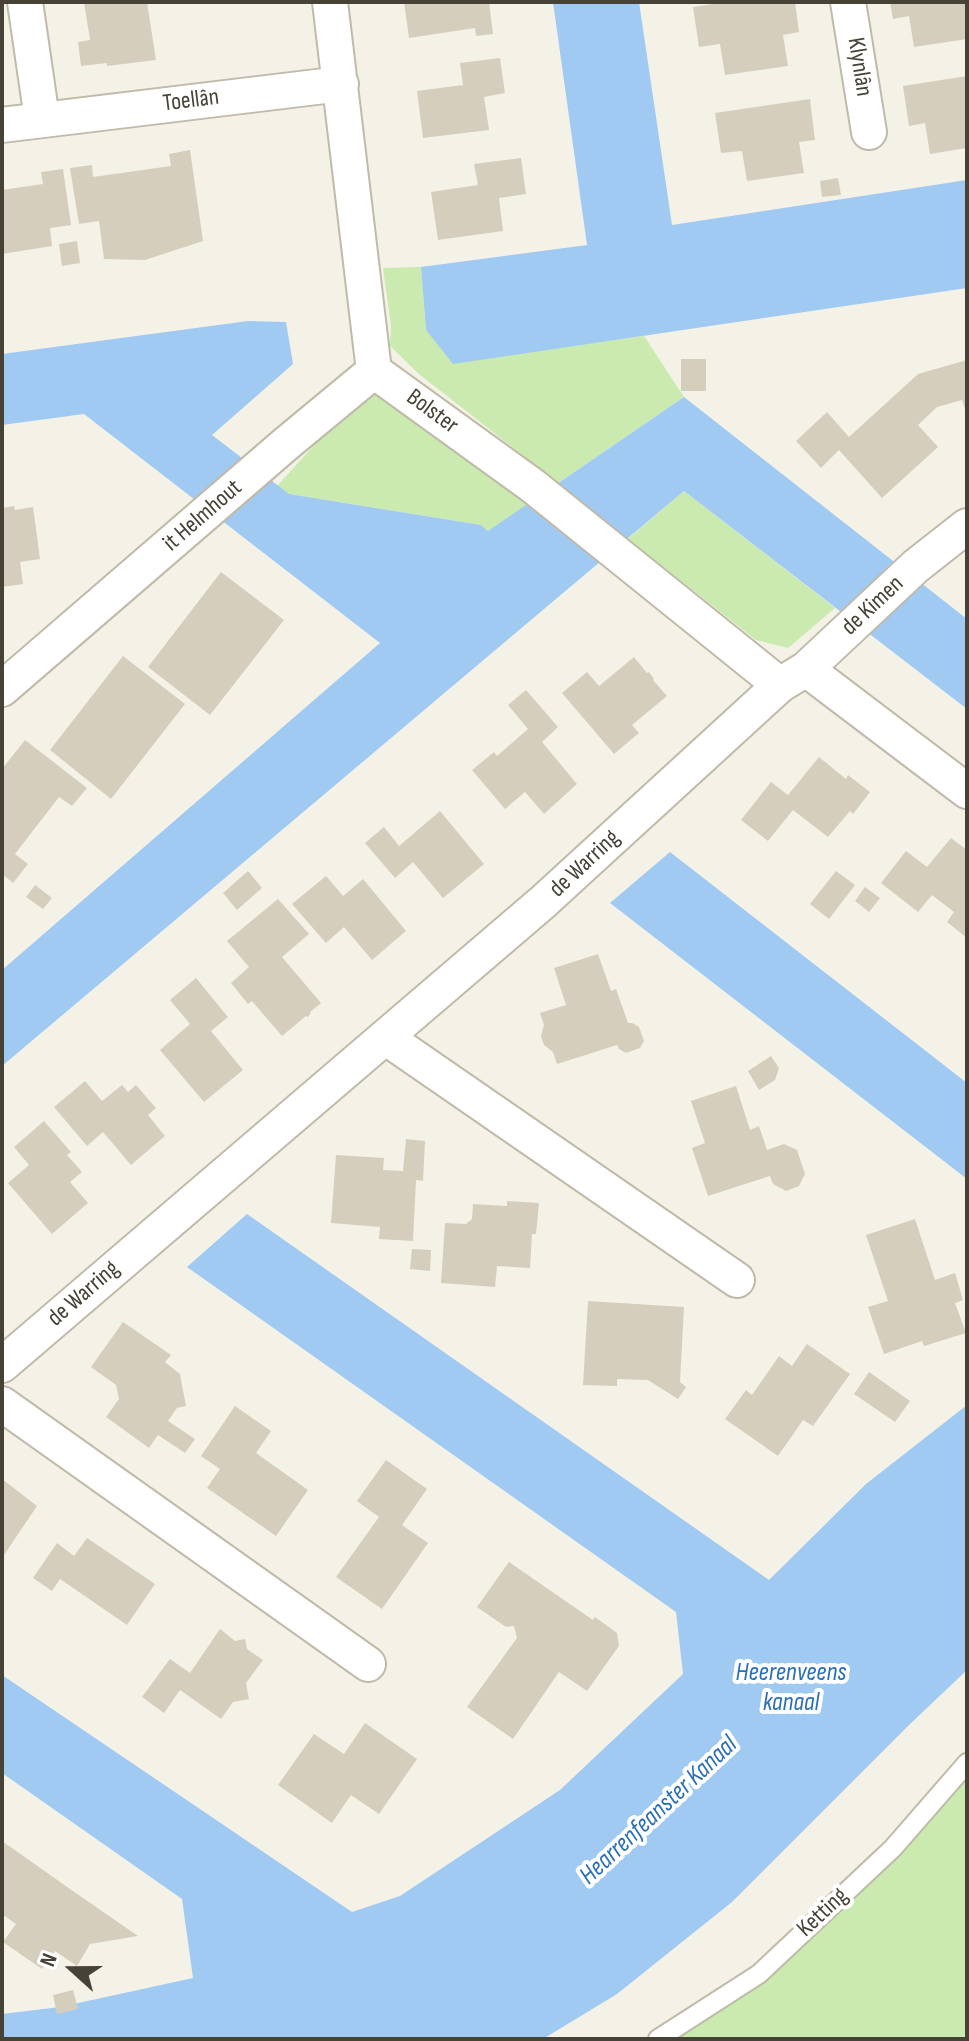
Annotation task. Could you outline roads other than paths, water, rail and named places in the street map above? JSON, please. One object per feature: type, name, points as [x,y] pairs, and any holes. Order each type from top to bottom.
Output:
[{"type":"street","points":[[25,2],[42,119]]},
{"type":"street","points":[[330,2],[374,371]]},
{"type":"street","name":"Klynlân","points":[[848,2],[869,132]]},
{"type":"street","name":"Toellân","points":[[2,125],[341,84]]},
{"type":"street","name":"it Helmhout","points":[[2,689],[17,661],[180,536],[374,371]]},
{"type":"street","name":"Bolster","points":[[374,371],[533,486],[624,558],[793,677]]},
{"type":"street","name":"de Kimen","points":[[793,677],[916,566],[967,526]]},
{"type":"street","points":[[793,677],[967,791]]},
{"type":"street","name":"de Warring","points":[[2,1365],[543,902],[793,677]]},
{"type":"street","points":[[385,1037],[737,1280]]},
{"type":"street","points":[[2,1404],[368,1664]]},
{"type":"lane","name":"Ketting","points":[[658,2039],[759,1974],[893,1848],[967,1763]]},
{"type":"water","points":[[553,2],[639,2],[672,225],[967,180],[967,288],[453,364],[426,330],[421,267],[587,245]]},
{"type":"water","points":[[248,321],[286,322],[293,364],[212,435],[289,494],[481,525],[488,531],[684,397],[967,619],[967,709],[684,491],[2,1066],[2,970],[380,643],[84,414],[2,425],[2,354]]},
{"type":"water","points":[[670,852],[967,1083],[967,1179],[610,903]]},
{"type":"water","name":"Heerenveens kanaal","points":[[247,1214],[769,1580],[866,1484],[967,1405],[967,1670],[732,1902],[617,1994],[543,2039],[2,2039],[2,2014],[60,2007],[193,1978],[182,1899],[2,1773],[2,1675],[352,1912],[400,1896],[560,1790],[683,1674],[676,1612],[187,1267]]},
{"type":"water label","name":"Hearrenfeanster Kanaal","points":[[659,1811]]}]
